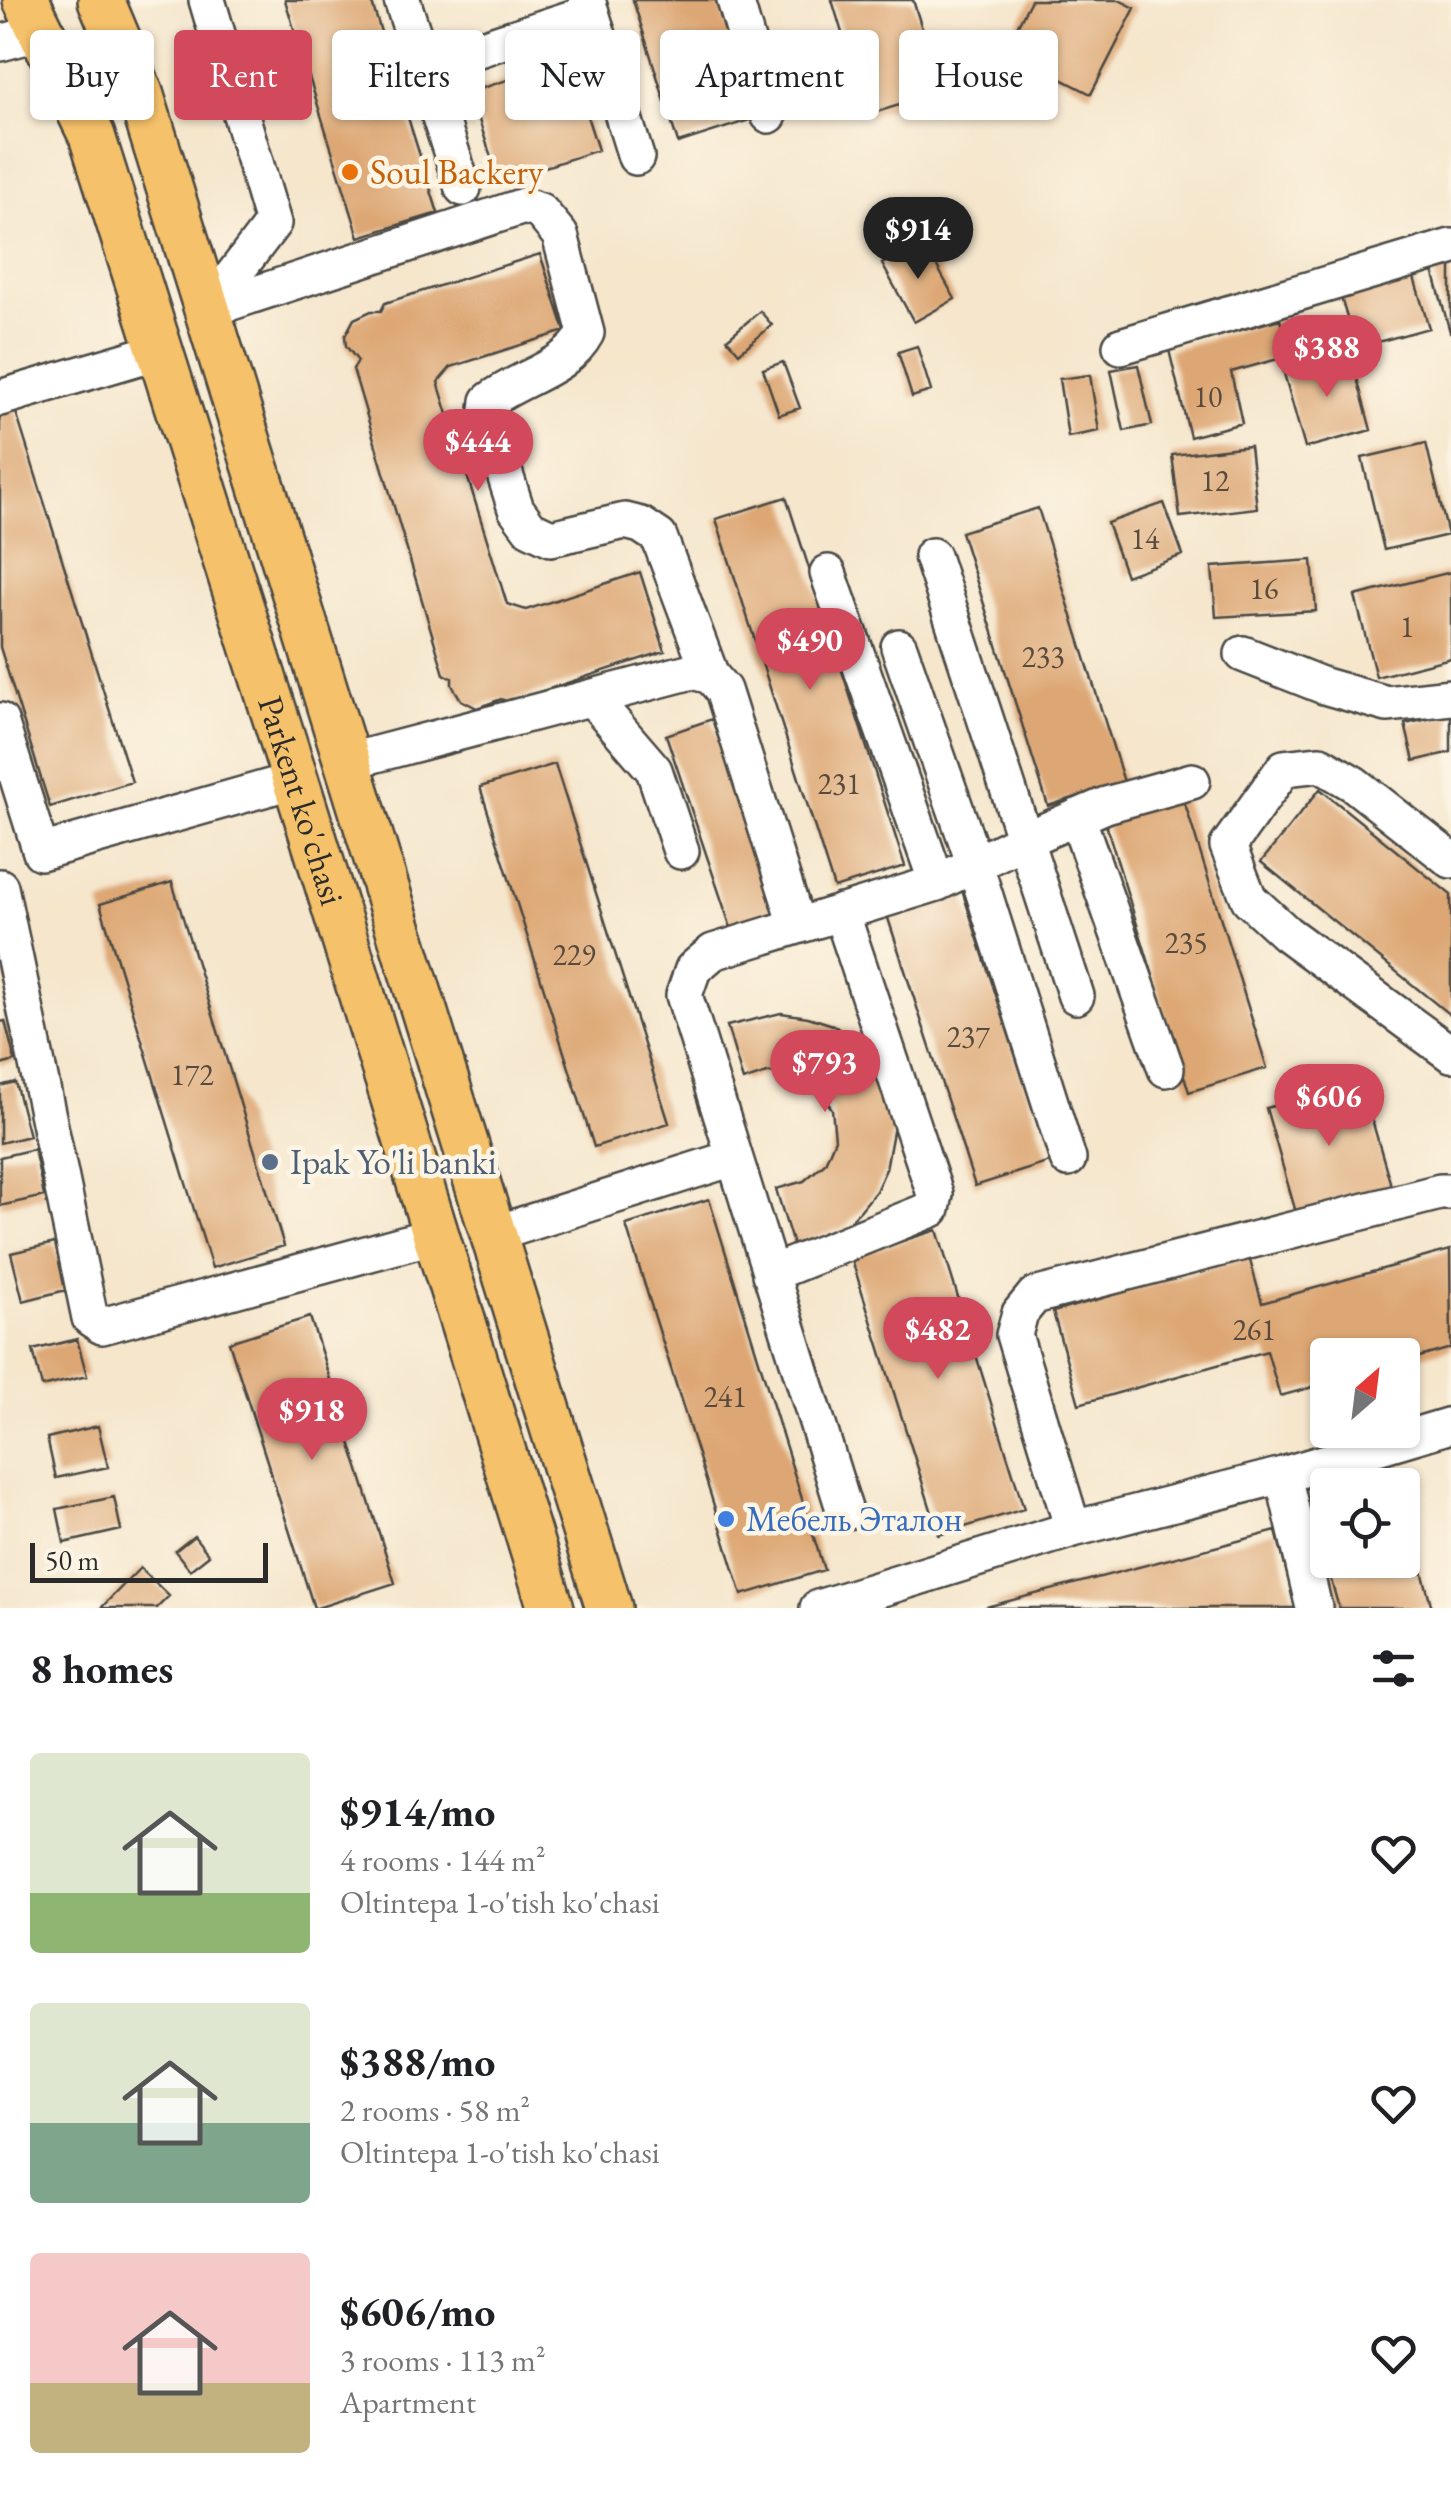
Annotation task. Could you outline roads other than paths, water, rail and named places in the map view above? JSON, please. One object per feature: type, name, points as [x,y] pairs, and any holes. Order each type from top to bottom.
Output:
[{"type":"main road","name":"Parkent ko'chasi","points":[[101,0],[140,93],[609,1608]]},
{"type":"main road","name":"Parkent ko'chasi","points":[[23,25],[92,136],[551,1608]]},
{"type":"street","points":[[206,310],[273,223],[207,0]]},
{"type":"street","points":[[402,0],[412,30]]},
{"type":"street","points":[[734,0],[743,30]]},
{"type":"street","points":[[485,44],[589,6],[636,157]]},
{"type":"street","points":[[441,120],[463,188]]},
{"type":"street","points":[[206,310],[524,206],[540,211],[560,235],[586,333],[579,347],[560,361],[488,400],[487,418],[516,509],[530,528],[551,538],[626,521],[659,537],[711,676],[723,690],[796,925]]},
{"type":"street","points":[[1121,346],[1451,246]]},
{"type":"street","points":[[0,398],[160,351]]},
{"type":"street","points":[[932,556],[1076,996]]},
{"type":"street","points":[[828,573],[937,883]]},
{"type":"street","points":[[899,646],[975,865],[1068,1159]]},
{"type":"street","points":[[1243,654],[1324,686],[1386,704],[1451,697]]},
{"type":"street","points":[[346,762],[692,671],[711,676]]},
{"type":"street","points":[[592,698],[654,770],[681,851]]},
{"type":"street","points":[[0,721],[41,852],[299,792]]},
{"type":"street","points":[[1451,860],[1354,784],[1320,764],[1284,768],[1228,846],[1249,900],[1286,934],[1451,1054]]},
{"type":"street","points":[[845,1512],[684,995],[694,969],[713,952],[937,883],[1106,805],[1192,781]]},
{"type":"street","points":[[299,792],[0,884],[90,1318],[102,1326],[436,1235]]},
{"type":"street","points":[[1078,817],[1166,1069]]},
{"type":"street","points":[[770,1274],[932,1209],[935,1194],[840,912]]},
{"type":"street","points":[[492,1235],[734,1158]]},
{"type":"street","points":[[1073,1529],[1014,1335],[1020,1313],[1034,1296],[1451,1192]]},
{"type":"street","points":[[818,1608],[861,1602],[1073,1529],[1451,1426]]},
{"type":"street","points":[[1282,1474],[1314,1608]]},
{"type":"place","name":"Soul Backery","points":[[350,172]]},
{"type":"place","name":"Ipak Yo'li banki","points":[[270,1162]]},
{"type":"place","name":"Мебель Эталон","points":[[726,1519]]}]
